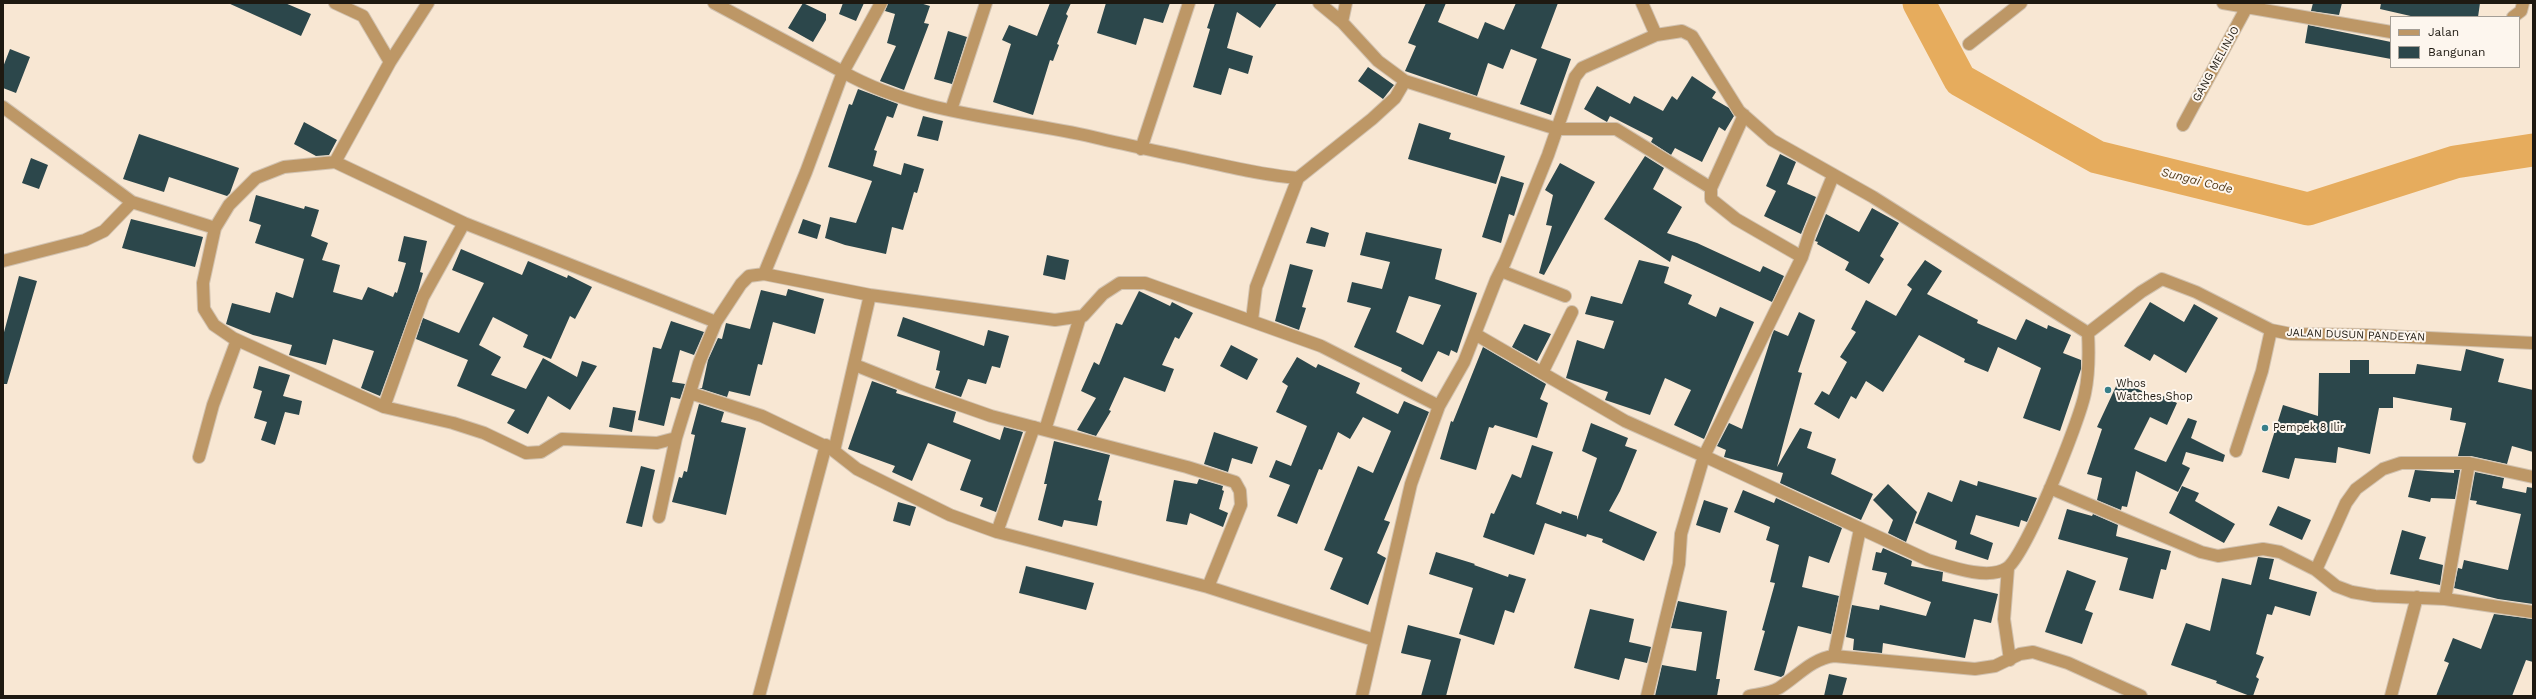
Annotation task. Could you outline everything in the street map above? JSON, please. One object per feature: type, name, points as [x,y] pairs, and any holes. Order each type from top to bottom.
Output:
[{"type":"street","points":[[336,3],[363,16],[390,62]]},
{"type":"street","points":[[363,16],[364,3]]},
{"type":"street","points":[[334,162],[390,62],[428,3]]},
{"type":"street","points":[[714,3],[843,72],[896,96],[951,110],[1092,137],[1141,149],[1275,176],[1298,178]]},
{"type":"street","points":[[764,274],[803,180],[843,72],[881,3]]},
{"type":"street","points":[[951,110],[986,3]]},
{"type":"street","points":[[1141,149],[1189,3]]},
{"type":"street","points":[[1319,3],[1342,22],[1378,61],[1405,81],[1557,129],[1616,129],[1711,188]]},
{"type":"street","points":[[1342,22],[1346,3]]},
{"type":"street","points":[[1642,3],[1656,35]]},
{"type":"street","points":[[1969,44],[2021,3]]},
{"type":"street","points":[[2222,3],[2248,5],[2291,16],[2390,32]]},
{"type":"street","points":[[2514,16],[2521,11],[2523,3]]},
{"type":"street","name":"GANG MELINJO","points":[[2183,125],[2248,5]]},
{"type":"street","points":[[1362,696],[1411,484],[1439,406],[1464,362],[1501,271],[1557,129],[1575,77],[1582,68],[1656,35],[1682,31],[1692,36],[1744,115],[1772,140],[1833,176],[1873,197],[2088,332],[2085,394],[2065,455],[2025,541],[2008,568],[2004,619],[2010,660]]},
{"type":"street","points":[[1252,320],[1256,286],[1298,178],[1372,119],[1395,98],[1405,81]]},
{"type":"street","points":[[3,107],[132,202],[215,228]]},
{"type":"street","points":[[1744,115],[1711,188],[1711,199],[1718,206],[1802,257]]},
{"type":"street","points":[[676,438],[657,443],[562,439],[541,452],[526,453],[484,433],[453,423],[384,407],[237,340],[214,325],[204,309],[203,283],[215,228],[229,205],[256,178],[284,167],[334,162],[464,223],[716,322]]},
{"type":"street","points":[[1647,696],[1679,564],[1681,534],[1704,456],[1802,257],[1815,218],[1833,176]]},
{"type":"street","points":[[3,261],[85,240],[104,231],[132,202]]},
{"type":"street","points":[[384,407],[423,297],[464,223]]},
{"type":"street","points":[[1501,271],[1565,296]]},
{"type":"street","points":[[660,517],[676,438],[690,393],[716,322],[741,284],[749,276],[764,274],[870,296],[1055,320],[1080,317]]},
{"type":"street","name":"JALAN DUSUN PANDEYAN","points":[[2088,332],[2141,292],[2162,279],[2196,292],[2271,330],[2291,334],[2366,335],[2533,343]]},
{"type":"street","points":[[997,532],[1040,429],[1080,317],[1103,294],[1120,283],[1145,283],[1252,320],[1321,346],[1439,406]]},
{"type":"street","points":[[759,696],[855,365],[870,296]]},
{"type":"street","points":[[1542,373],[1572,312]]},
{"type":"street","points":[[2236,451],[2262,371],[2271,330]]},
{"type":"street","points":[[1475,334],[1625,421],[1928,560],[1965,570],[1994,573],[2008,568]]},
{"type":"street","points":[[199,458],[213,405],[237,340]]},
{"type":"street","points":[[855,365],[920,391],[991,416],[1187,467],[1235,482],[1240,491],[1241,505],[1208,587]]},
{"type":"street","points":[[690,393],[762,416],[830,448],[857,469],[950,515],[997,532],[1208,587],[1374,640]]},
{"type":"street","points":[[2316,570],[2346,503],[2356,489],[2382,469],[2401,463],[2469,464],[2533,477]]},
{"type":"street","points":[[2445,599],[2469,464]]},
{"type":"street","points":[[2050,488],[2200,552],[2218,556],[2263,549],[2280,552],[2316,570],[2336,586],[2352,592],[2374,596],[2445,599],[2533,612]]},
{"type":"street","points":[[1834,656],[1860,529]]},
{"type":"street","points":[[2391,696],[2417,597]]},
{"type":"street","points":[[1749,696],[1777,693],[1806,667],[1824,658],[1834,656],[1975,669],[1995,666],[2020,654],[2033,652],[2046,655],[2141,696]]},
{"type":"building","points":[[228,3],[285,3],[311,14],[301,36]]},
{"type":"building","points":[[803,3],[826,14],[826,20],[813,42],[788,28]]},
{"type":"building","points":[[843,3],[864,3],[856,21],[839,14]]},
{"type":"building","points":[[888,3],[920,3],[930,6],[924,23],[929,24],[904,90],[880,81],[896,46],[887,43],[895,14],[885,11]]},
{"type":"building","points":[[1050,3],[1071,3],[1066,14],[1068,16],[1057,44],[1059,45],[1053,61],[1050,60],[1033,115],[993,102],[1011,44],[1002,40],[1009,25],[1037,36]]},
{"type":"building","points":[[1106,3],[1170,3],[1163,23],[1144,18],[1136,45],[1097,33]]},
{"type":"building","points":[[1215,3],[1277,3],[1260,28],[1237,12],[1227,48],[1253,56],[1248,74],[1229,68],[1221,95],[1193,87],[1210,29],[1207,28]]},
{"type":"building","points":[[1426,3],[1446,3],[1438,22],[1478,39],[1485,22],[1504,30],[1516,3],[1558,3],[1541,48],[1571,59],[1551,115],[1520,104],[1537,59],[1511,49],[1503,69],[1488,63],[1477,96],[1405,71],[1416,46],[1408,43]]},
{"type":"building","points":[[2313,3],[2342,3],[2339,15],[2311,11]]},
{"type":"building","points":[[2381,3],[2480,3],[2478,16],[2411,16],[2380,9]]},
{"type":"building","points":[[2308,25],[2390,42],[2390,59],[2305,43]]},
{"type":"building","points":[[948,31],[967,37],[952,84],[934,79]]},
{"type":"building","points":[[10,49],[30,57],[16,93],[3,88],[3,67]]},
{"type":"building","points":[[1368,67],[1394,85],[1383,99],[1358,81]]},
{"type":"building","points":[[1692,76],[1716,92],[1712,98],[1729,108],[1734,116],[1725,131],[1719,127],[1702,162],[1675,148],[1671,155],[1651,142],[1653,138],[1610,116],[1607,122],[1584,109],[1597,86],[1630,104],[1634,96],[1663,111],[1672,96],[1677,100]]},
{"type":"building","points":[[858,89],[898,104],[893,118],[887,116],[874,150],[877,151],[873,166],[901,175],[904,163],[924,169],[917,193],[914,192],[903,230],[892,227],[886,254],[845,245],[825,238],[830,217],[856,223],[872,181],[828,167],[849,104],[852,105]]},
{"type":"building","points":[[923,116],[943,121],[938,141],[917,136]]},
{"type":"building","points":[[304,122],[337,140],[329,155],[316,156],[294,144]]},
{"type":"building","points":[[1419,123],[1451,133],[1449,139],[1505,156],[1496,184],[1408,159]]},
{"type":"building","points":[[139,134],[239,168],[230,193],[227,196],[169,177],[164,192],[123,179]]},
{"type":"building","points":[[1780,154],[1796,162],[1787,184],[1816,197],[1801,234],[1764,216],[1776,191],[1766,186]]},
{"type":"building","points":[[1645,156],[1664,168],[1653,189],[1682,207],[1667,233],[1697,243],[1760,272],[1763,266],[1784,276],[1772,302],[1672,255],[1670,262],[1604,219]]},
{"type":"building","points":[[31,158],[48,165],[39,189],[22,183]]},
{"type":"building","points":[[1560,163],[1595,182],[1544,275],[1539,273],[1552,226],[1546,225],[1553,195],[1545,190]]},
{"type":"building","points":[[1501,176],[1524,183],[1514,216],[1509,214],[1501,243],[1482,237]]},
{"type":"building","points":[[256,195],[304,209],[305,206],[319,210],[311,236],[328,243],[322,260],[340,265],[333,292],[362,300],[368,287],[393,297],[395,292],[397,293],[406,263],[398,261],[404,236],[427,241],[420,272],[423,273],[418,291],[380,396],[361,388],[374,351],[333,339],[326,365],[289,355],[292,345],[253,335],[226,324],[232,303],[270,313],[276,292],[293,298],[304,259],[255,243],[261,225],[249,221]]},
{"type":"building","points":[[1872,208],[1899,223],[1880,256],[1884,259],[1869,284],[1845,270],[1849,262],[1817,244],[1818,242],[1815,241],[1826,214],[1859,232]]},
{"type":"building","points":[[131,219],[203,237],[195,267],[122,248]]},
{"type":"building","points":[[803,219],[821,225],[817,239],[798,233]]},
{"type":"building","points":[[1311,227],[1329,233],[1325,247],[1306,243]]},
{"type":"building","points":[[1366,232],[1442,249],[1435,279],[1477,293],[1457,353],[1451,350],[1449,356],[1438,351],[1422,382],[1401,371],[1402,368],[1354,347],[1371,308],[1347,302],[1352,282],[1382,289],[1390,262],[1360,255]],"holes":[[[1409,296],[1441,305],[1423,345],[1396,332]]]},
{"type":"building","points":[[461,249],[522,275],[528,261],[567,278],[568,275],[592,287],[575,319],[570,316],[551,359],[523,347],[528,335],[493,317],[479,345],[501,357],[491,375],[526,389],[543,358],[577,377],[582,361],[597,366],[570,410],[548,396],[528,434],[507,423],[515,410],[457,386],[468,360],[416,339],[423,318],[459,333],[484,283],[452,270]]},
{"type":"building","points":[[1047,255],[1069,260],[1065,280],[1043,275]]},
{"type":"building","points":[[1639,260],[1669,267],[1664,283],[1692,295],[1688,304],[1716,317],[1720,307],[1754,322],[1704,439],[1674,425],[1691,390],[1665,378],[1650,415],[1605,400],[1608,392],[1566,378],[1577,340],[1604,349],[1614,321],[1585,314],[1591,296],[1622,304]]},
{"type":"building","points":[[1925,260],[1942,271],[1927,294],[1978,320],[1977,323],[2016,340],[2026,319],[2047,329],[2048,325],[2071,335],[2063,353],[2081,360],[2081,369],[2060,431],[2023,418],[2041,368],[1998,347],[1988,372],[1964,362],[1965,359],[1919,335],[1883,392],[1866,381],[1856,399],[1851,396],[1839,419],[1814,404],[1822,391],[1829,395],[1847,362],[1840,357],[1856,332],[1851,329],[1866,300],[1896,316],[1912,289],[1907,285]]},
{"type":"building","points":[[1290,264],[1313,270],[1302,307],[1306,308],[1299,330],[1275,321]]},
{"type":"building","points":[[19,276],[37,281],[7,384],[3,384],[3,336]]},
{"type":"building","points":[[788,289],[824,299],[815,334],[773,322],[762,365],[758,364],[750,396],[729,391],[727,397],[699,388],[702,388],[708,360],[718,338],[722,339],[726,323],[750,329],[761,290],[786,296]]},
{"type":"building","points":[[1139,291],[1170,306],[1172,302],[1193,313],[1179,339],[1175,337],[1162,365],[1174,369],[1165,392],[1124,377],[1109,410],[1111,411],[1096,436],[1077,430],[1096,398],[1081,391],[1094,362],[1099,365],[1116,323],[1122,325]]},
{"type":"building","points":[[2150,302],[2184,322],[2194,304],[2218,318],[2186,373],[2154,354],[2150,361],[2124,346]]},
{"type":"building","points":[[1799,312],[1815,320],[1798,372],[1802,373],[1777,467],[1800,428],[1812,432],[1807,448],[1836,459],[1831,474],[1873,494],[1861,520],[1780,483],[1783,473],[1724,457],[1726,450],[1717,446],[1729,423],[1742,429],[1774,330],[1788,336]]},
{"type":"building","points":[[903,317],[984,346],[988,330],[1009,336],[1000,368],[992,366],[986,384],[968,379],[961,397],[935,388],[940,371],[936,370],[940,351],[897,336]]},
{"type":"building","points":[[671,321],[704,332],[694,355],[680,350],[672,382],[685,384],[680,399],[671,397],[664,426],[638,420],[653,347],[661,349]]},
{"type":"building","points":[[1524,324],[1551,334],[1537,361],[1512,347]]},
{"type":"building","points":[[1231,345],[1258,359],[1247,380],[1220,366]]},
{"type":"building","points":[[1483,347],[1546,384],[1540,399],[1548,403],[1537,438],[1495,425],[1493,428],[1489,427],[1476,470],[1440,459],[1451,421],[1453,422]]},
{"type":"building","points":[[2466,349],[2504,359],[2498,382],[2533,390],[2533,452],[2512,446],[2507,464],[2471,456],[2458,456],[2466,423],[2450,420],[2452,408],[2393,397],[2393,408],[2379,408],[2370,454],[2338,447],[2336,463],[2295,458],[2289,479],[2262,472],[2283,405],[2318,416],[2319,373],[2350,373],[2350,360],[2369,360],[2369,374],[2415,374],[2417,364],[2461,371]]},
{"type":"building","points":[[1297,357],[1316,368],[1318,364],[1360,383],[1356,393],[1398,414],[1404,401],[1429,412],[1384,520],[1390,522],[1377,553],[1386,558],[1368,605],[1330,589],[1343,558],[1324,550],[1358,466],[1373,473],[1391,431],[1363,417],[1350,439],[1338,432],[1322,470],[1319,469],[1297,524],[1277,516],[1290,485],[1269,477],[1276,460],[1291,466],[1307,426],[1276,412],[1288,386],[1282,382]]},
{"type":"building","points":[[259,366],[290,375],[283,396],[302,401],[299,415],[285,412],[275,445],[261,440],[267,422],[254,418],[262,391],[253,388]]},
{"type":"building","points":[[2119,380],[2161,400],[2163,396],[2177,403],[2167,425],[2150,417],[2134,449],[2166,462],[2188,418],[2197,421],[2191,438],[2225,455],[2223,462],[2186,452],[2182,464],[2190,468],[2178,492],[2136,471],[2127,507],[2122,506],[2121,510],[2097,500],[2102,478],[2087,474],[2102,429],[2097,427]]},
{"type":"building","points":[[872,381],[897,390],[896,393],[956,412],[953,422],[1000,440],[1004,427],[1023,432],[996,512],[980,506],[983,498],[960,490],[971,460],[928,443],[912,481],[892,472],[895,466],[848,449]]},
{"type":"building","points":[[699,404],[724,412],[721,422],[746,428],[726,515],[672,502],[679,477],[682,478],[684,471],[687,472],[695,435],[691,434]]},
{"type":"building","points":[[613,407],[636,411],[632,432],[609,427]]},
{"type":"building","points":[[1591,423],[1628,438],[1625,446],[1637,450],[1620,491],[1609,511],[1657,532],[1644,561],[1602,542],[1603,539],[1587,534],[1586,537],[1545,523],[1534,555],[1483,537],[1491,513],[1494,514],[1512,474],[1521,478],[1532,445],[1553,452],[1536,504],[1561,514],[1562,511],[1577,516],[1577,520],[1597,458],[1582,451]]},
{"type":"building","points":[[1214,432],[1258,447],[1252,464],[1232,458],[1228,472],[1204,464]]},
{"type":"building","points":[[1054,441],[1110,455],[1098,500],[1102,501],[1097,526],[1064,520],[1062,527],[1038,520],[1047,484],[1044,484]]},
{"type":"building","points":[[641,466],[655,470],[642,527],[626,523]]},
{"type":"building","points":[[2415,470],[2454,473],[2454,470],[2460,470],[2455,499],[2431,498],[2430,502],[2408,497]]},
{"type":"building","points":[[2475,472],[2504,478],[2502,488],[2526,493],[2527,487],[2533,488],[2533,604],[2498,599],[2454,588],[2458,568],[2462,569],[2464,560],[2508,570],[2521,514],[2476,504],[2477,501],[2470,500]]},
{"type":"building","points":[[1199,479],[1223,486],[1222,490],[1224,491],[1219,509],[1228,513],[1223,527],[1190,513],[1187,525],[1166,521],[1174,480],[1197,484]]},
{"type":"building","points":[[1960,480],[1977,486],[1978,481],[2037,498],[2027,522],[2021,520],[2019,527],[1976,515],[1970,534],[1993,543],[1988,560],[1955,549],[1957,541],[1915,523],[1928,492],[1952,502]]},
{"type":"building","points":[[1888,484],[1917,512],[1906,542],[1888,533],[1893,520],[1873,500]]},
{"type":"building","points":[[2182,486],[2199,493],[2195,501],[2235,524],[2224,543],[2169,513]]},
{"type":"building","points":[[1743,490],[1774,503],[1776,498],[1842,528],[1829,563],[1809,556],[1802,587],[1839,596],[1831,634],[1798,626],[1784,675],[1781,677],[1754,670],[1765,631],[1762,630],[1775,583],[1770,582],[1779,545],[1766,540],[1770,527],[1734,512]]},
{"type":"building","points":[[1704,500],[1728,508],[1720,533],[1696,525]]},
{"type":"building","points":[[898,502],[916,507],[910,526],[893,521]]},
{"type":"building","points":[[2278,506],[2311,520],[2302,540],[2269,525]]},
{"type":"building","points":[[2067,509],[2092,516],[2093,514],[2118,525],[2116,536],[2171,551],[2166,570],[2161,569],[2153,599],[2119,590],[2128,558],[2058,539]]},
{"type":"building","points":[[2402,530],[2426,537],[2419,559],[2443,565],[2440,585],[2390,574]]},
{"type":"building","points":[[1883,548],[1912,561],[1911,566],[1943,572],[1942,581],[1998,594],[1991,623],[1974,619],[1965,658],[1883,643],[1882,653],[1853,650],[1854,639],[1846,637],[1852,605],[1879,610],[1880,605],[1926,616],[1931,602],[1884,584],[1887,573],[1872,570],[1876,552],[1881,553]]},
{"type":"building","points":[[1436,552],[1475,564],[1474,565],[1508,577],[1509,574],[1526,579],[1514,613],[1505,610],[1494,645],[1459,634],[1473,588],[1429,574]]},
{"type":"building","points":[[2258,557],[2274,559],[2269,579],[2317,592],[2310,616],[2275,606],[2272,615],[2267,614],[2256,654],[2264,657],[2256,677],[2259,679],[2253,696],[2250,696],[2216,683],[2217,681],[2171,665],[2186,623],[2210,631],[2222,578],[2251,585]]},
{"type":"building","points":[[1026,566],[1094,583],[1086,610],[1019,593]]},
{"type":"building","points":[[2067,570],[2096,581],[2085,610],[2093,613],[2082,644],[2045,632]]},
{"type":"building","points":[[1678,601],[1727,611],[1716,679],[1720,679],[1717,696],[1655,696],[1662,665],[1696,671],[1702,632],[1671,628]]},
{"type":"building","points":[[1590,609],[1634,619],[1629,642],[1651,647],[1647,663],[1625,658],[1619,680],[1574,668]]},
{"type":"building","points":[[2494,614],[2533,619],[2533,662],[2526,660],[2512,696],[2436,696],[2449,663],[2444,661],[2453,638],[2481,649]]},
{"type":"building","points":[[1408,625],[1461,639],[1446,696],[1421,696],[1431,660],[1401,653]]},
{"type":"building","points":[[1829,674],[1847,678],[1842,696],[1824,696]]},
{"type":"waterway","name":"Sungai Code","points":[[1919,3],[1960,80],[2097,157],[2308,209],[2455,162],[2533,150]]},
{"type":"place","name":"Whos Watches Shop","points":[[2108,390]]},
{"type":"place","name":"Pempek 8 Ilir","points":[[2265,428]]}]
